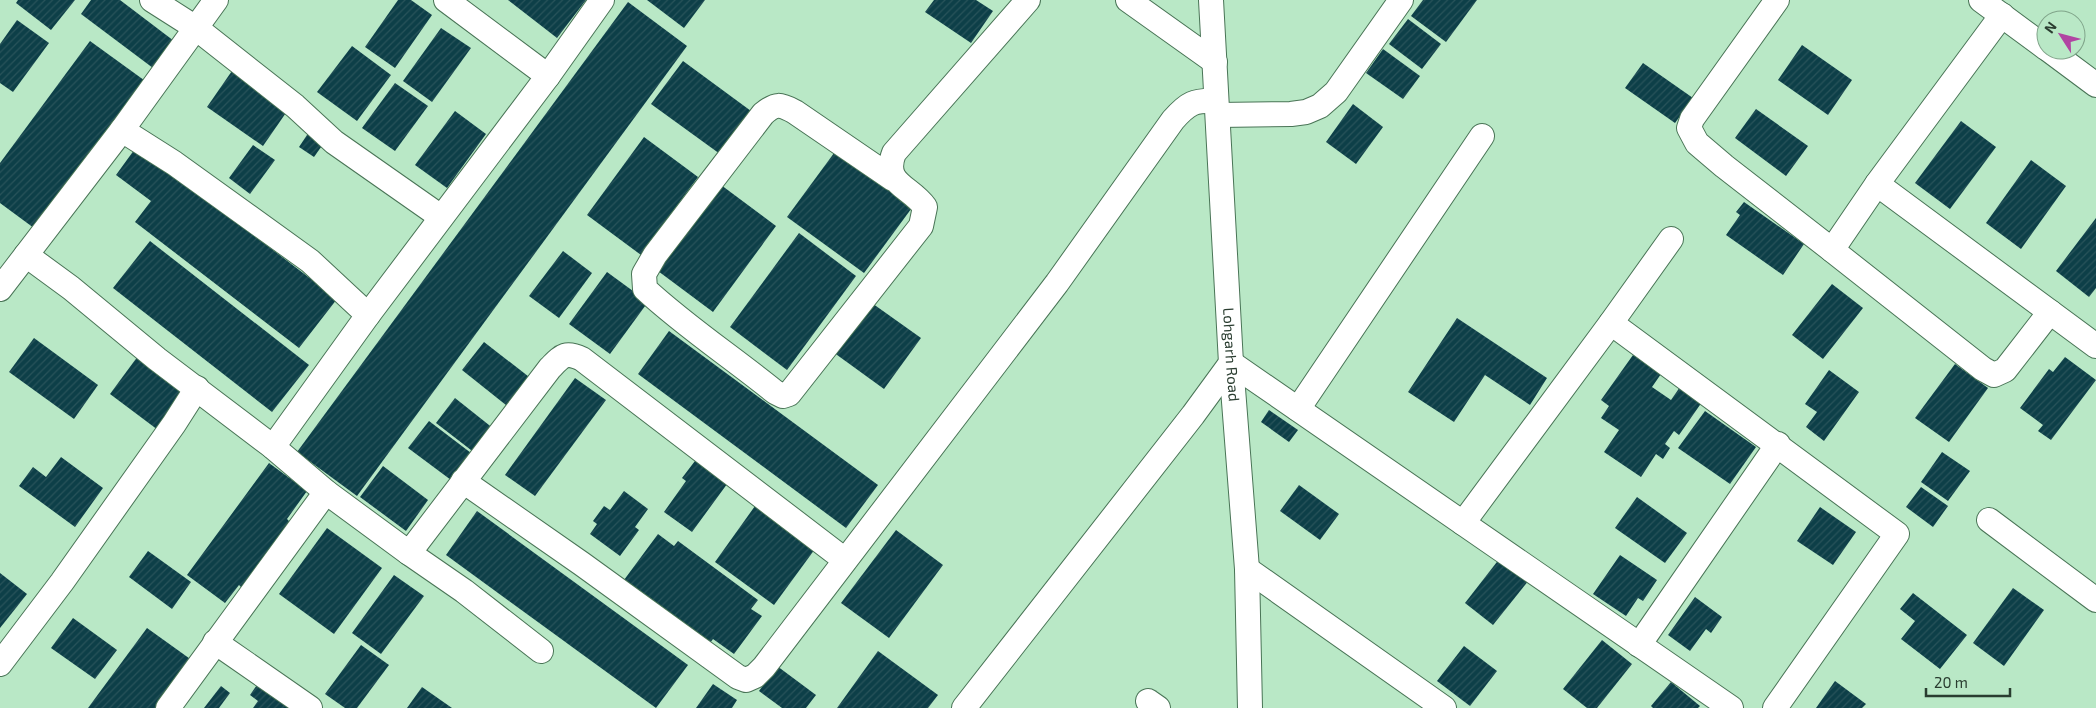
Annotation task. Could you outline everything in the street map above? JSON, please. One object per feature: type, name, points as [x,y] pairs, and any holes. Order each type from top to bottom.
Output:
[{"type":"street","points":[[152,0],[196,28],[295,106],[334,142],[440,217]]},
{"type":"street","points":[[0,289],[122,130],[216,0]]},
{"type":"street","points":[[446,0],[548,76]]},
{"type":"street","points":[[273,447],[440,217],[548,76],[602,0]]},
{"type":"street","points":[[893,178],[795,112],[783,106],[772,107],[763,114],[655,255],[644,274],[645,289],[775,392],[782,396],[789,394],[921,226],[925,208],[921,201],[893,178],[890,163],[894,153],[1028,0]]},
{"type":"street","points":[[1128,0],[1214,62]]},
{"type":"street","name":"Lohgarh Road","points":[[1211,0],[1231,363],[1247,569],[1250,708]]},
{"type":"street","points":[[463,481],[738,677],[746,680],[755,676],[764,667],[1057,283],[1173,120],[1185,107],[1199,100],[1217,108],[1291,114],[1306,112],[1320,106],[1336,92],[1401,0]]},
{"type":"street","points":[[1777,0],[1692,119],[1689,128],[1697,143],[1983,369],[1994,375],[2004,370],[2050,312]]},
{"type":"street","points":[[1981,0],[2036,41]]},
{"type":"street","points":[[1832,250],[1877,184],[2002,15]]},
{"type":"street","points":[[2062,60],[2096,85]]},
{"type":"street","points":[[122,130],[174,163],[310,262],[368,315]]},
{"type":"street","points":[[1298,409],[1482,136]]},
{"type":"street","points":[[1877,184],[2096,346]]},
{"type":"street","points":[[1462,523],[1671,239]]},
{"type":"street","points":[[26,256],[70,288],[157,359],[273,447],[326,492],[464,591],[541,650]]},
{"type":"street","points":[[1611,323],[1778,444],[1897,534],[1775,708]]},
{"type":"street","points":[[409,553],[550,368],[562,356],[572,354],[582,359],[845,560]]},
{"type":"street","points":[[964,708],[1187,423],[1231,363],[1731,708]]},
{"type":"street","points":[[0,664],[62,582],[174,424],[197,388]]},
{"type":"street","points":[[1639,644],[1778,444]]},
{"type":"street","points":[[168,708],[326,492]]},
{"type":"street","points":[[1989,520],[2096,600]]},
{"type":"street","points":[[1247,569],[1444,708]]},
{"type":"street","points":[[215,642],[310,708]]},
{"type":"building","points":[[18,0],[75,0],[51,30],[16,3]]},
{"type":"building","points":[[91,0],[120,0],[174,41],[153,68],[81,14]]},
{"type":"building","points":[[398,0],[411,0],[432,15],[395,68],[365,47]]},
{"type":"building","points":[[508,0],[586,0],[557,38]]},
{"type":"building","points":[[647,0],[705,0],[684,28]]},
{"type":"building","points":[[934,0],[976,0],[993,11],[971,43],[925,12]]},
{"type":"building","points":[[1423,0],[1477,0],[1446,42],[1411,16]]},
{"type":"building","points":[[628,2],[687,46],[357,496],[297,452]]},
{"type":"building","points":[[1408,19],[1441,44],[1422,69],[1389,44]]},
{"type":"building","points":[[17,20],[49,43],[13,92],[0,83],[0,44]]},
{"type":"building","points":[[441,28],[471,48],[432,102],[403,81]]},
{"type":"building","points":[[90,41],[148,83],[38,231],[0,203],[0,163]]},
{"type":"building","points":[[1802,45],[1852,80],[1828,115],[1778,80]]},
{"type":"building","points":[[352,46],[391,75],[357,121],[317,92]]},
{"type":"building","points":[[1383,49],[1420,76],[1403,99],[1366,73]]},
{"type":"building","points":[[683,61],[751,111],[720,154],[651,104]]},
{"type":"building","points":[[1643,63],[1693,98],[1675,123],[1625,88]]},
{"type":"building","points":[[234,68],[290,107],[263,146],[207,107]]},
{"type":"building","points":[[395,83],[428,106],[395,151],[362,128]]},
{"type":"building","points":[[1353,104],[1383,127],[1356,164],[1326,142]]},
{"type":"building","points":[[1756,109],[1808,146],[1786,176],[1735,138]]},
{"type":"building","points":[[455,111],[486,134],[447,188],[415,165]]},
{"type":"building","points":[[1961,121],[1996,147],[1950,209],[1915,183]]},
{"type":"building","points":[[311,129],[326,140],[314,157],[299,147]]},
{"type":"building","points":[[644,137],[698,177],[641,255],[587,215]]},
{"type":"building","points":[[253,145],[275,160],[250,194],[229,178]]},
{"type":"building","points":[[137,146],[337,299],[299,348],[135,222],[151,201],[116,175]]},
{"type":"building","points":[[837,149],[914,205],[864,273],[787,217]]},
{"type":"building","points":[[2031,160],[2066,186],[2021,249],[1986,223]]},
{"type":"building","points":[[721,185],[776,226],[713,312],[658,271]]},
{"type":"building","points":[[1744,202],[1804,244],[1783,275],[1726,235],[1740,215],[1736,212]]},
{"type":"building","points":[[2096,218],[2096,288],[2089,297],[2056,271]]},
{"type":"building","points":[[799,233],[856,276],[787,370],[730,327]]},
{"type":"building","points":[[150,241],[309,365],[272,412],[113,288]]},
{"type":"building","points":[[563,251],[592,273],[559,318],[529,296]]},
{"type":"building","points":[[607,272],[648,302],[610,354],[569,324]]},
{"type":"building","points":[[1832,284],[1863,308],[1823,359],[1792,335]]},
{"type":"building","points":[[869,301],[921,338],[884,389],[833,352]]},
{"type":"building","points":[[1457,318],[1547,378],[1530,405],[1485,375],[1454,422],[1408,392]]},
{"type":"building","points":[[669,331],[878,485],[846,528],[638,374]]},
{"type":"building","points":[[34,338],[98,385],[74,419],[9,372]]},
{"type":"building","points":[[484,342],[533,380],[511,409],[462,370]]},
{"type":"building","points":[[1633,355],[1661,374],[1652,387],[1671,400],[1680,387],[1702,402],[1679,435],[1674,431],[1665,444],[1670,448],[1663,459],[1656,454],[1641,477],[1604,452],[1619,430],[1601,418],[1609,406],[1601,400]]},
{"type":"building","points":[[138,356],[190,395],[162,433],[110,394]]},
{"type":"building","points":[[2065,357],[2096,380],[2051,440],[2038,431],[2043,425],[2020,408],[2049,369],[2053,372]]},
{"type":"building","points":[[1955,364],[1988,388],[1949,442],[1915,418]]},
{"type":"building","points":[[1829,370],[1859,392],[1824,441],[1806,427],[1817,412],[1805,404]]},
{"type":"building","points":[[575,378],[606,400],[535,496],[505,475]]},
{"type":"building","points":[[455,398],[499,433],[480,457],[436,423]]},
{"type":"building","points":[[1269,410],[1298,430],[1289,442],[1261,422]]},
{"type":"building","points":[[1705,411],[1756,447],[1730,484],[1678,448]]},
{"type":"building","points":[[429,421],[471,453],[451,480],[408,448]]},
{"type":"building","points":[[1942,452],[1970,471],[1948,501],[1921,482]]},
{"type":"building","points":[[61,457],[103,488],[75,527],[19,486],[33,467],[46,477]]},
{"type":"building","points":[[698,457],[730,480],[692,532],[664,512],[686,481],[682,478]]},
{"type":"building","points":[[269,463],[307,491],[287,519],[290,522],[242,588],[239,585],[225,603],[187,575]]},
{"type":"building","points":[[383,466],[428,500],[406,531],[360,497]]},
{"type":"building","points":[[1299,485],[1339,514],[1320,540],[1280,511]]},
{"type":"building","points":[[1921,487],[1948,506],[1933,527],[1906,507]]},
{"type":"building","points":[[624,491],[648,509],[635,527],[639,530],[620,556],[590,534],[597,524],[593,521],[604,506],[610,510]]},
{"type":"building","points":[[1637,497],[1687,533],[1665,563],[1615,528]]},
{"type":"building","points":[[755,506],[815,549],[774,605],[715,562]]},
{"type":"building","points":[[1820,507],[1856,532],[1833,565],[1797,541]]},
{"type":"building","points":[[477,511],[688,665],[656,708],[446,555]]},
{"type":"building","points":[[327,528],[382,568],[334,634],[279,594]]},
{"type":"building","points":[[896,530],[943,565],[889,638],[841,603]]},
{"type":"building","points":[[658,534],[674,546],[678,541],[758,600],[751,609],[762,616],[734,654],[713,639],[710,643],[624,580]]},
{"type":"building","points":[[148,551],[191,582],[172,609],[129,577]]},
{"type":"building","points":[[1620,555],[1657,580],[1643,601],[1638,598],[1626,616],[1593,594]]},
{"type":"building","points":[[1500,558],[1529,580],[1493,625],[1465,603]]},
{"type":"building","points":[[0,573],[27,594],[0,628]]},
{"type":"building","points":[[394,575],[424,596],[381,654],[352,633]]},
{"type":"building","points":[[2013,588],[2044,610],[2004,666],[1973,643]]},
{"type":"building","points":[[1913,593],[1967,635],[1940,669],[1901,639],[1915,621],[1900,609]]},
{"type":"building","points":[[1695,597],[1722,617],[1711,633],[1706,629],[1690,651],[1668,635]]},
{"type":"building","points":[[73,618],[117,650],[95,679],[51,648]]},
{"type":"building","points":[[147,628],[193,661],[159,708],[88,708]]},
{"type":"building","points":[[1602,640],[1632,664],[1597,708],[1587,708],[1563,689]]},
{"type":"building","points":[[361,645],[389,665],[357,708],[345,708],[325,694]]},
{"type":"building","points":[[1464,646],[1497,671],[1470,706],[1437,681]]},
{"type":"building","points":[[878,651],[938,695],[928,708],[837,708]]},
{"type":"building","points":[[777,666],[816,695],[806,708],[782,708],[759,691]]},
{"type":"building","points":[[1835,681],[1866,704],[1862,708],[1816,708]]},
{"type":"building","points":[[259,682],[297,708],[253,708],[258,701],[250,695]]},
{"type":"building","points":[[1671,682],[1700,706],[1698,708],[1653,708],[1651,706]]},
{"type":"building","points":[[713,684],[737,700],[732,708],[696,708]]},
{"type":"building","points":[[221,686],[230,693],[219,708],[204,708]]},
{"type":"building","points":[[422,687],[452,708],[407,708]]}]
